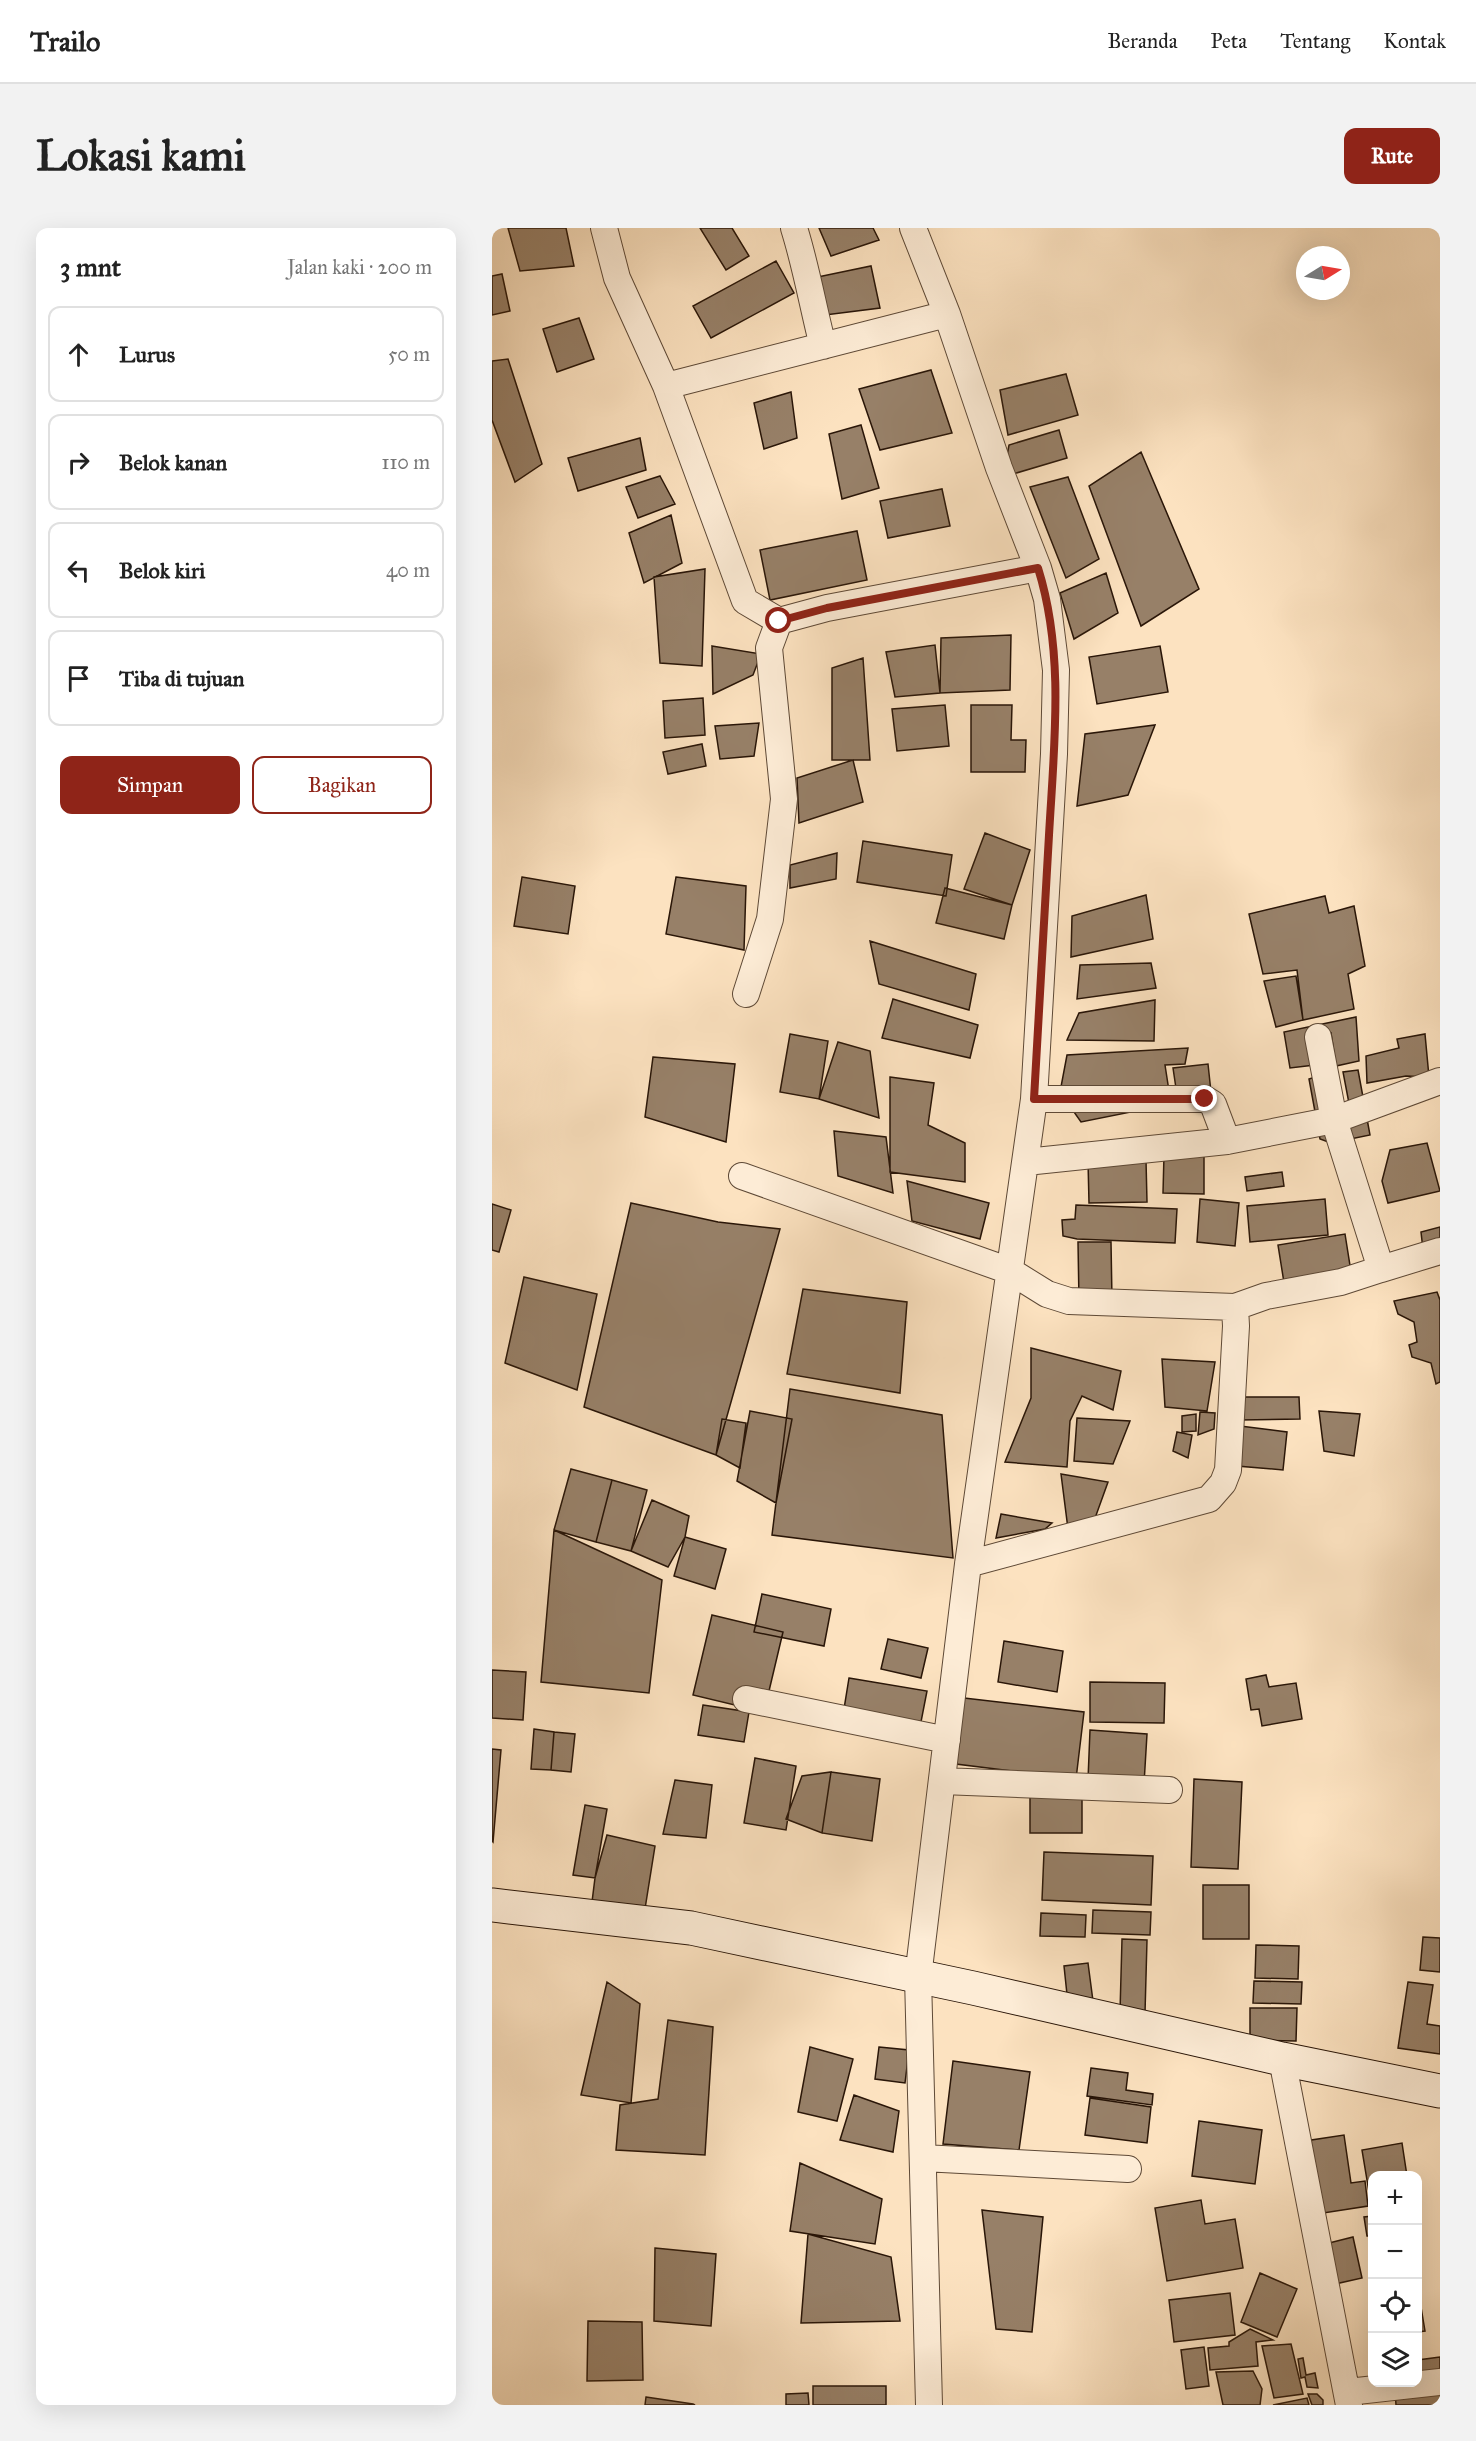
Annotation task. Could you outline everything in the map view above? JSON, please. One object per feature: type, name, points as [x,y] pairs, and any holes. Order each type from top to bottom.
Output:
[{"type":"street","points":[[604,228],[616,278],[666,386],[745,601],[779,621],[827,608],[1038,568]]},
{"type":"street","points":[[794,228],[803,257],[806,279],[823,346]]},
{"type":"street","points":[[913,228],[947,315],[999,468],[1038,568],[1047,598],[1056,670],[1053,766],[1034,1099],[969,1564],[918,1977],[929,2405]]},
{"type":"street","points":[[666,386],[947,315]]},
{"type":"street","points":[[746,994],[770,919],[784,799],[769,648],[779,621]]},
{"type":"street","points":[[1318,1037],[1334,1120],[1381,1269]]},
{"type":"street","points":[[1026,1162],[1227,1141],[1334,1120],[1440,1082]]},
{"type":"street","points":[[1034,1099],[1205,1099],[1213,1104],[1227,1141]]},
{"type":"street","points":[[742,1176],[1010,1271],[1047,1294],[1069,1301],[1235,1307],[1266,1296],[1341,1282],[1440,1251]]},
{"type":"street","points":[[969,1564],[1209,1499],[1222,1483],[1228,1470],[1236,1326],[1235,1307]]},
{"type":"street","points":[[746,1699],[947,1740]]},
{"type":"street","points":[[942,1782],[1168,1790]]},
{"type":"street","points":[[492,1905],[691,1928],[973,1988],[1282,2059],[1440,2091]]},
{"type":"street","points":[[1282,2059],[1349,2398],[1440,2382]]},
{"type":"street","points":[[923,2158],[1128,2169]]},
{"type":"building","points":[[508,228],[566,228],[574,266],[520,271]]},
{"type":"building","points":[[700,228],[732,228],[749,256],[726,270]]},
{"type":"building","points":[[819,228],[873,228],[879,240],[831,256]]},
{"type":"building","points":[[776,261],[794,293],[711,338],[693,306]]},
{"type":"building","points":[[871,266],[880,308],[825,315],[808,279]]},
{"type":"building","points":[[502,274],[510,311],[492,315],[492,276]]},
{"type":"building","points":[[579,318],[594,359],[557,372],[543,329]]},
{"type":"building","points":[[508,359],[542,464],[515,482],[492,420],[492,361]]},
{"type":"building","points":[[931,370],[952,433],[880,450],[859,389]]},
{"type":"building","points":[[1066,374],[1078,415],[1008,435],[1000,390]]},
{"type":"building","points":[[791,392],[797,438],[764,449],[754,403]]},
{"type":"building","points":[[861,425],[879,488],[842,499],[829,434]]},
{"type":"building","points":[[1059,430],[1067,458],[1003,477],[1009,445]]},
{"type":"building","points":[[640,438],[646,470],[578,491],[568,458]]},
{"type":"building","points":[[1141,452],[1199,589],[1141,626],[1089,486]]},
{"type":"building","points":[[660,476],[675,504],[638,518],[626,487]]},
{"type":"building","points":[[1068,477],[1099,559],[1066,578],[1030,487]]},
{"type":"building","points":[[942,489],[950,526],[888,538],[880,501]]},
{"type":"building","points":[[671,515],[682,563],[644,583],[629,533]]},
{"type":"building","points":[[857,531],[867,580],[770,600],[760,550]]},
{"type":"building","points":[[705,569],[702,666],[660,663],[654,577]]},
{"type":"building","points":[[1106,573],[1118,613],[1074,639],[1060,593]]},
{"type":"building","points":[[1011,635],[1010,690],[940,693],[941,638]]},
{"type":"building","points":[[935,645],[940,693],[895,697],[886,652]]},
{"type":"building","points":[[712,646],[761,654],[753,675],[713,694]]},
{"type":"building","points":[[1160,646],[1168,692],[1097,704],[1089,657]]},
{"type":"building","points":[[863,658],[870,760],[832,760],[832,668]]},
{"type":"building","points":[[703,698],[705,735],[665,738],[663,701]]},
{"type":"building","points":[[945,705],[949,746],[897,751],[892,709]]},
{"type":"building","points":[[971,705],[1012,705],[1011,740],[1026,740],[1025,772],[971,772]]},
{"type":"building","points":[[759,723],[754,756],[720,759],[715,726]]},
{"type":"building","points":[[1155,725],[1128,795],[1077,806],[1085,734]]},
{"type":"building","points":[[702,744],[706,766],[668,774],[663,752]]},
{"type":"building","points":[[853,760],[863,802],[799,823],[797,778]]},
{"type":"building","points":[[985,833],[1030,850],[1012,905],[964,889]]},
{"type":"building","points":[[863,841],[952,855],[946,896],[857,882]]},
{"type":"building","points":[[837,853],[836,879],[790,888],[790,865]]},
{"type":"building","points":[[522,877],[575,886],[568,934],[514,926]]},
{"type":"building","points":[[676,877],[746,886],[744,950],[666,934]]},
{"type":"building","points":[[945,888],[1012,905],[1004,939],[936,923]]},
{"type":"building","points":[[1146,895],[1153,939],[1071,957],[1072,916]]},
{"type":"building","points":[[1325,896],[1329,913],[1354,906],[1365,966],[1348,974],[1354,1009],[1303,1020],[1297,970],[1263,974],[1249,914]]},
{"type":"building","points":[[870,941],[976,974],[969,1010],[879,984]]},
{"type":"building","points":[[1151,963],[1156,988],[1077,999],[1080,965]]},
{"type":"building","points":[[1296,976],[1303,1020],[1276,1027],[1264,981]]},
{"type":"building","points":[[893,999],[978,1025],[970,1058],[882,1038]]},
{"type":"building","points":[[1155,1000],[1154,1041],[1067,1040],[1079,1013]]},
{"type":"building","points":[[1356,1017],[1359,1061],[1336,1066],[1331,1033],[1318,1037],[1323,1064],[1290,1068],[1284,1032]]},
{"type":"building","points":[[790,1034],[828,1041],[819,1099],[780,1092]]},
{"type":"building","points":[[1425,1034],[1429,1077],[1406,1076],[1367,1083],[1366,1056],[1399,1048],[1397,1039]]},
{"type":"building","points":[[838,1042],[870,1051],[879,1118],[819,1099]]},
{"type":"building","points":[[1188,1048],[1185,1064],[1165,1065],[1171,1104],[1081,1122],[1060,1092],[1067,1055]]},
{"type":"building","points":[[653,1057],[735,1064],[726,1142],[645,1117]]},
{"type":"building","points":[[1208,1064],[1211,1092],[1177,1095],[1173,1068]]},
{"type":"building","points":[[1358,1070],[1370,1135],[1331,1143],[1320,1139],[1309,1079],[1325,1074],[1352,1119],[1343,1072]]},
{"type":"building","points":[[890,1077],[934,1083],[928,1125],[965,1143],[965,1182],[890,1172]]},
{"type":"building","points":[[834,1131],[886,1137],[893,1193],[838,1176]]},
{"type":"building","points":[[1427,1143],[1440,1191],[1388,1203],[1382,1181],[1390,1150]]},
{"type":"building","points":[[1164,1155],[1204,1156],[1204,1194],[1163,1193]]},
{"type":"building","points":[[1146,1160],[1147,1202],[1089,1203],[1088,1161]]},
{"type":"building","points":[[1282,1172],[1284,1186],[1247,1191],[1245,1177]]},
{"type":"building","points":[[907,1181],[989,1203],[980,1239],[912,1221]]},
{"type":"building","points":[[1200,1199],[1239,1203],[1235,1246],[1197,1242]]},
{"type":"building","points":[[1325,1199],[1328,1235],[1250,1242],[1247,1206]]},
{"type":"building","points":[[631,1203],[718,1222],[780,1229],[716,1455],[584,1407]]},
{"type":"building","points":[[492,1204],[511,1210],[499,1252],[492,1250]]},
{"type":"building","points":[[1076,1205],[1177,1209],[1175,1243],[1077,1239],[1063,1236],[1062,1220],[1075,1219]]},
{"type":"building","points":[[1440,1227],[1440,1263],[1425,1267],[1421,1232]]},
{"type":"building","points":[[1345,1234],[1352,1278],[1285,1289],[1278,1245]]},
{"type":"building","points":[[1078,1242],[1111,1242],[1112,1300],[1079,1301]]},
{"type":"building","points":[[524,1277],[597,1294],[577,1390],[505,1363]]},
{"type":"building","points":[[803,1289],[907,1302],[900,1393],[787,1374]]},
{"type":"building","points":[[1437,1292],[1440,1300],[1440,1382],[1436,1384],[1431,1363],[1412,1357],[1409,1345],[1417,1342],[1414,1322],[1398,1314],[1394,1301]]},
{"type":"building","points":[[1031,1348],[1121,1371],[1113,1410],[1082,1396],[1070,1421],[1067,1467],[1005,1462],[1031,1398]]},
{"type":"building","points":[[1162,1359],[1215,1362],[1207,1411],[1165,1407]]},
{"type":"building","points":[[790,1389],[942,1415],[953,1558],[772,1535]]},
{"type":"building","points":[[1240,1397],[1299,1397],[1300,1419],[1240,1420]]},
{"type":"building","points":[[750,1411],[792,1419],[776,1503],[737,1481]]},
{"type":"building","points":[[1319,1411],[1360,1414],[1354,1456],[1324,1451]]},
{"type":"building","points":[[1200,1412],[1215,1413],[1214,1429],[1198,1435]]},
{"type":"building","points":[[1196,1414],[1196,1431],[1182,1432],[1182,1416]]},
{"type":"building","points":[[1077,1418],[1130,1421],[1113,1464],[1074,1461]]},
{"type":"building","points":[[722,1419],[746,1423],[740,1468],[716,1455]]},
{"type":"building","points":[[1240,1426],[1287,1432],[1283,1470],[1237,1466]]},
{"type":"building","points":[[1177,1432],[1192,1435],[1188,1458],[1173,1451]]},
{"type":"building","points":[[571,1469],[612,1480],[596,1542],[554,1530]]},
{"type":"building","points":[[1061,1474],[1108,1482],[1094,1521],[1068,1529]]},
{"type":"building","points":[[612,1480],[647,1490],[631,1551],[596,1542]]},
{"type":"building","points":[[652,1500],[689,1516],[685,1537],[668,1567],[631,1551]]},
{"type":"building","points":[[1001,1514],[1052,1523],[1045,1529],[996,1538]]},
{"type":"building","points":[[554,1530],[662,1580],[649,1693],[541,1682]]},
{"type":"building","points":[[685,1537],[726,1549],[715,1589],[674,1576]]},
{"type":"building","points":[[762,1594],[831,1609],[824,1646],[754,1632]]},
{"type":"building","points":[[712,1615],[783,1632],[764,1712],[693,1695]]},
{"type":"building","points":[[888,1639],[928,1648],[921,1678],[881,1669]]},
{"type":"building","points":[[1004,1641],[1063,1651],[1057,1692],[998,1682]]},
{"type":"building","points":[[492,1670],[526,1672],[523,1720],[492,1718]]},
{"type":"building","points":[[1266,1675],[1269,1687],[1296,1683],[1302,1719],[1262,1726],[1259,1709],[1251,1710],[1246,1679]]},
{"type":"building","points":[[849,1678],[927,1691],[921,1722],[844,1709]]},
{"type":"building","points":[[1090,1682],[1165,1683],[1164,1723],[1090,1722]]},
{"type":"building","points":[[964,1698],[1084,1712],[1076,1779],[956,1764]]},
{"type":"building","points":[[703,1705],[749,1712],[744,1742],[698,1735]]},
{"type":"building","points":[[534,1729],[554,1732],[551,1770],[531,1769]]},
{"type":"building","points":[[1090,1730],[1147,1734],[1144,1784],[1088,1780]]},
{"type":"building","points":[[554,1732],[575,1734],[571,1772],[551,1770]]},
{"type":"building","points":[[492,1749],[501,1750],[493,1842],[492,1841]]},
{"type":"building","points":[[755,1758],[796,1766],[786,1830],[744,1823]]},
{"type":"building","points":[[831,1772],[880,1779],[872,1841],[822,1833]]},
{"type":"building","points":[[831,1772],[822,1833],[786,1819],[802,1776]]},
{"type":"building","points":[[1194,1779],[1242,1782],[1238,1869],[1191,1867]]},
{"type":"building","points":[[675,1780],[712,1785],[706,1838],[663,1834]]},
{"type":"building","points":[[1030,1797],[1082,1798],[1082,1833],[1030,1833]]},
{"type":"building","points":[[585,1805],[607,1809],[595,1878],[573,1875]]},
{"type":"building","points":[[607,1835],[655,1846],[644,1915],[592,1902],[595,1878]]},
{"type":"building","points":[[1044,1852],[1153,1856],[1151,1905],[1042,1900]]},
{"type":"building","points":[[1203,1885],[1249,1885],[1249,1939],[1203,1939]]},
{"type":"building","points":[[1093,1910],[1151,1912],[1150,1935],[1092,1933]]},
{"type":"building","points":[[1041,1913],[1086,1915],[1085,1937],[1040,1936]]},
{"type":"building","points":[[1423,1937],[1440,1938],[1440,1972],[1420,1970]]},
{"type":"building","points":[[1122,1939],[1147,1940],[1145,2013],[1120,2012]]},
{"type":"building","points":[[1256,1945],[1299,1946],[1298,1979],[1255,1978]]},
{"type":"building","points":[[1088,1963],[1093,2001],[1068,2004],[1064,1966]]},
{"type":"building","points":[[1254,1981],[1302,1982],[1301,2004],[1253,2003]]},
{"type":"building","points":[[607,1982],[640,2004],[631,2103],[581,2095]]},
{"type":"building","points":[[1408,1982],[1433,1985],[1427,2024],[1440,2026],[1440,2054],[1398,2048]]},
{"type":"building","points":[[1250,2008],[1297,2008],[1296,2041],[1250,2040]]},
{"type":"building","points":[[668,2020],[713,2027],[705,2155],[616,2150],[620,2105],[658,2099]]},
{"type":"building","points":[[810,2047],[853,2059],[837,2121],[798,2112]]},
{"type":"building","points":[[879,2047],[909,2050],[905,2083],[875,2079]]},
{"type":"building","points":[[953,2061],[1030,2072],[1019,2150],[943,2144]]},
{"type":"building","points":[[1091,2068],[1128,2073],[1126,2090],[1153,2094],[1152,2105],[1087,2096]]},
{"type":"building","points":[[854,2095],[899,2111],[893,2152],[840,2140]]},
{"type":"building","points":[[1090,2098],[1151,2107],[1147,2143],[1085,2135]]},
{"type":"building","points":[[1199,2121],[1262,2130],[1255,2184],[1192,2176]]},
{"type":"building","points":[[1344,2135],[1351,2183],[1365,2181],[1368,2206],[1317,2214],[1305,2141]]},
{"type":"building","points":[[1402,2143],[1406,2171],[1368,2171],[1368,2186],[1362,2150]]},
{"type":"building","points":[[800,2163],[882,2199],[875,2244],[790,2231]]},
{"type":"building","points":[[1201,2200],[1205,2224],[1235,2219],[1243,2268],[1167,2281],[1155,2208]]},
{"type":"building","points":[[982,2210],[1043,2217],[1032,2332],[996,2329]]},
{"type":"building","points":[[1368,2216],[1368,2236],[1367,2236],[1364,2217]]},
{"type":"building","points":[[808,2234],[891,2257],[900,2321],[801,2323]]},
{"type":"building","points":[[1353,2237],[1362,2278],[1335,2284],[1325,2244]]},
{"type":"building","points":[[655,2248],[716,2254],[711,2326],[654,2321]]},
{"type":"building","points":[[1260,2273],[1297,2289],[1277,2337],[1241,2322]]},
{"type":"building","points":[[1230,2293],[1235,2335],[1174,2342],[1169,2300]]},
{"type":"building","points":[[1422,2313],[1425,2331],[1422,2331]]},
{"type":"building","points":[[588,2321],[642,2322],[643,2380],[587,2381]]},
{"type":"building","points":[[1250,2329],[1273,2340],[1256,2342],[1258,2366],[1210,2370],[1208,2348],[1229,2346],[1229,2342]]},
{"type":"building","points":[[1291,2344],[1303,2394],[1274,2398],[1262,2346]]},
{"type":"building","points":[[1204,2347],[1209,2386],[1186,2389],[1181,2350]]},
{"type":"building","points":[[1440,2357],[1440,2377],[1422,2379],[1422,2359]]},
{"type":"building","points":[[1303,2358],[1306,2375],[1315,2373],[1318,2388],[1307,2387],[1305,2377],[1301,2378],[1298,2359]]},
{"type":"building","points":[[1253,2371],[1262,2389],[1260,2405],[1223,2405],[1216,2372]]},
{"type":"building","points":[[813,2386],[886,2386],[886,2405],[813,2405]]},
{"type":"building","points":[[1440,2386],[1440,2405],[1396,2405],[1395,2389]]},
{"type":"building","points":[[808,2393],[809,2405],[786,2405],[786,2394]]},
{"type":"building","points":[[1308,2394],[1317,2394],[1323,2400],[1323,2405],[1312,2405]]},
{"type":"building","points":[[646,2397],[693,2404],[695,2405],[645,2405]]},
{"type":"building","points":[[1307,2398],[1309,2405],[1273,2405]]},
{"type":"route","points":[[779,621],[827,608],[1038,568],[1047,598],[1056,670],[1054,754],[1034,1099],[1205,1099]]}]
